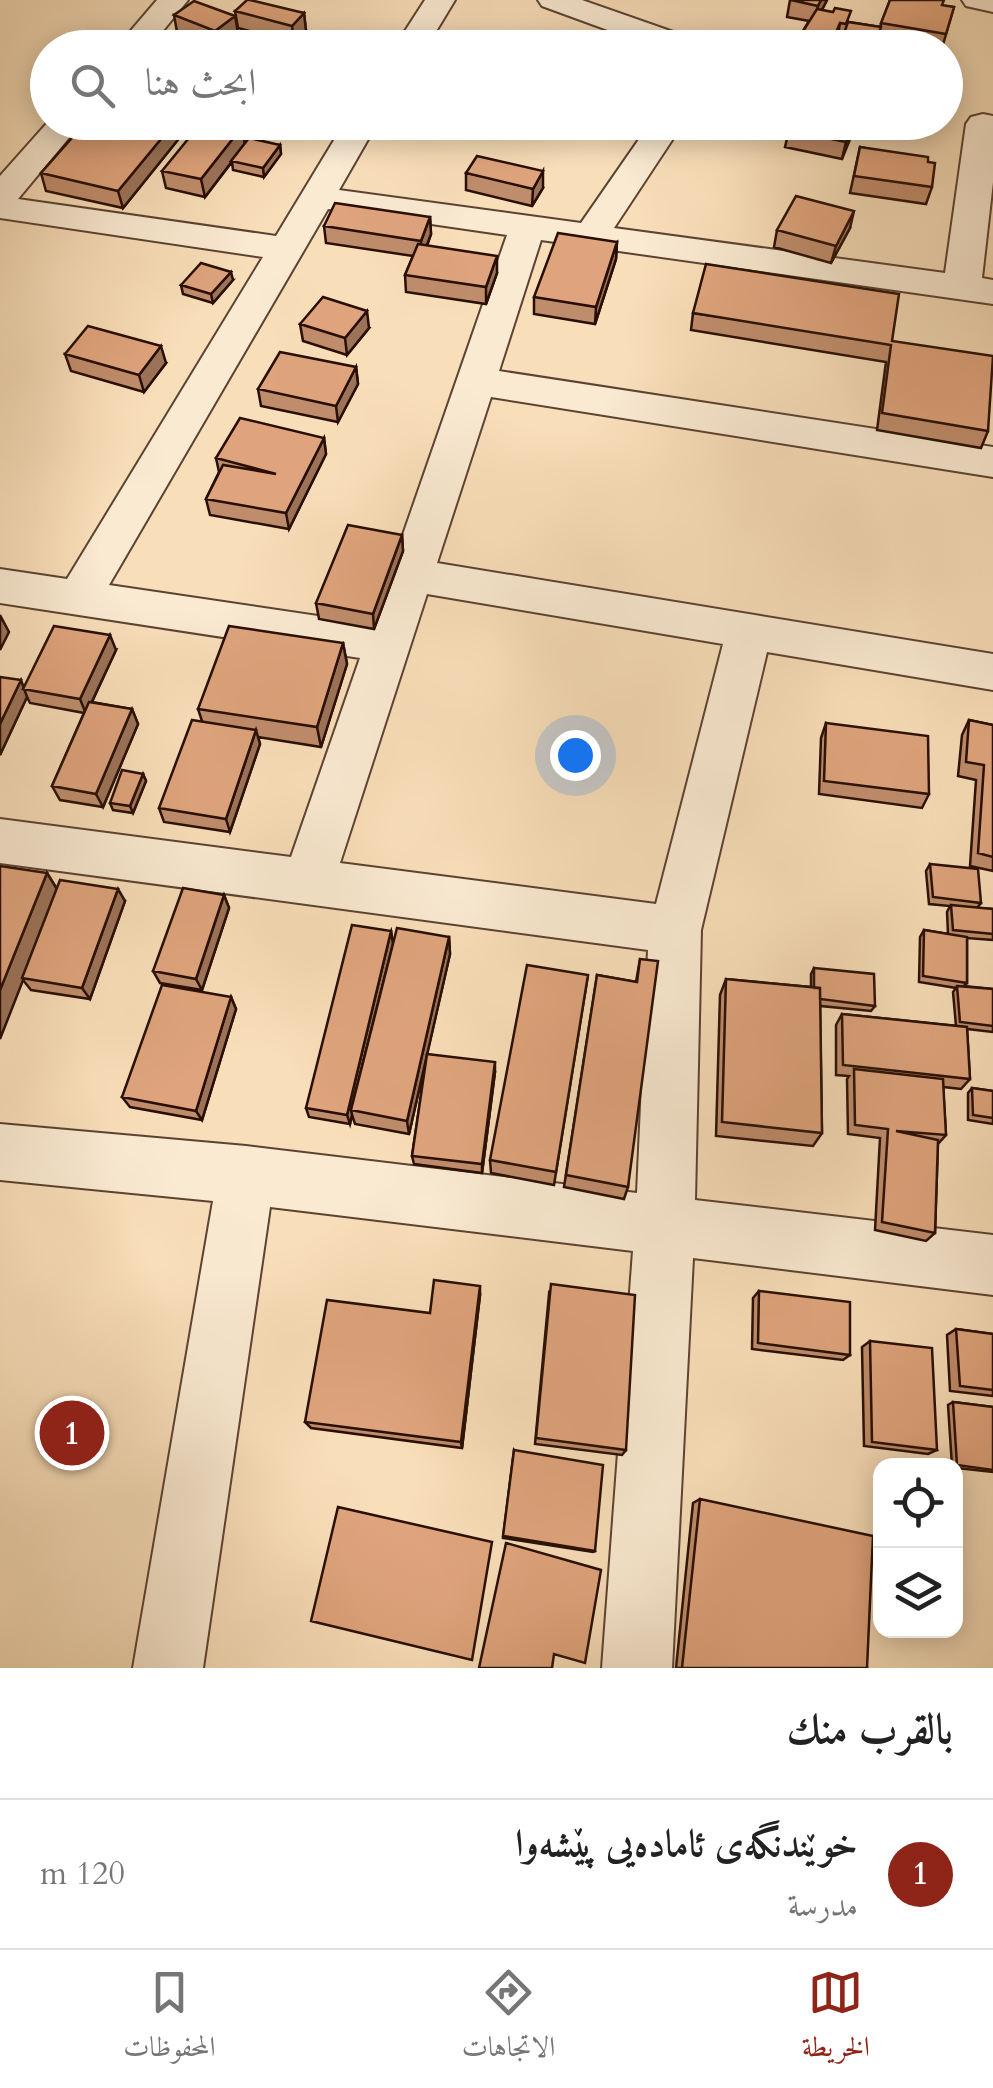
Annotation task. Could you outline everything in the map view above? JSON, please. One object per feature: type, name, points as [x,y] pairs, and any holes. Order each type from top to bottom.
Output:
[{"type":"street","points":[[148,30],[174,0]]},
{"type":"street","points":[[421,30],[440,0]]},
{"type":"street","points":[[553,0],[650,21],[663,30]]},
{"type":"street","points":[[976,0],[993,3]]},
{"type":"street","points":[[315,197],[527,230],[978,290],[988,139],[963,124]]},
{"type":"street","points":[[0,198],[50,140]]},
{"type":"street","points":[[80,598],[351,140]]},
{"type":"street","points":[[590,238],[656,140]]},
{"type":"street","points":[[0,208],[285,249]]},
{"type":"street","points":[[308,880],[527,230]]},
{"type":"street","points":[[476,381],[993,462]]},
{"type":"street","points":[[412,575],[993,672]]},
{"type":"street","points":[[0,586],[387,644]]},
{"type":"street","points":[[637,1668],[665,1224],[675,930],[749,631]]},
{"type":"street","points":[[0,841],[675,930]]},
{"type":"street","points":[[0,1152],[246,1175],[993,1265]]},
{"type":"street","points":[[168,1668],[246,1175]]},
{"type":"building","points":[[247,0],[304,13],[292,26],[235,11]]},
{"type":"building","points":[[791,0],[821,0],[818,6]]},
{"type":"building","points":[[890,0],[944,0],[942,5],[954,7],[947,30],[881,23]]},
{"type":"building","points":[[194,1],[235,16],[212,30],[174,15]]},
{"type":"building","points":[[835,8],[851,11],[846,24],[840,23],[837,30],[804,30],[817,9],[833,12]]},
{"type":"building","points":[[848,22],[881,27],[880,30],[845,30]]},
{"type":"building","points":[[70,140],[160,140],[118,191],[41,173]]},
{"type":"building","points":[[187,140],[232,140],[201,179],[162,171]]},
{"type":"building","points":[[247,140],[280,145],[263,168],[231,161]]},
{"type":"building","points":[[860,147],[928,157],[928,162],[935,163],[932,187],[854,176]]},
{"type":"building","points":[[477,156],[543,171],[533,189],[466,173]]},
{"type":"building","points":[[796,196],[854,211],[836,246],[777,230]]},
{"type":"building","points":[[335,203],[430,217],[421,241],[324,226]]},
{"type":"building","points":[[558,233],[617,242],[596,307],[534,297]]},
{"type":"building","points":[[418,244],[497,256],[486,287],[405,275]]},
{"type":"building","points":[[201,263],[231,272],[211,294],[181,285]]},
{"type":"building","points":[[706,264],[899,294],[892,341],[993,356],[988,431],[882,413],[891,345],[693,313]]},
{"type":"building","points":[[323,297],[367,311],[345,338],[300,324]]},
{"type":"building","points":[[88,326],[161,346],[139,375],[65,354]]},
{"type":"building","points":[[280,352],[356,367],[336,406],[258,389]]},
{"type":"building","points":[[240,418],[324,438],[286,513],[206,499],[223,465],[276,474],[216,458]]},
{"type":"building","points":[[348,525],[402,535],[373,614],[316,603]]},
{"type":"building","points":[[54,626],[110,635],[80,699],[23,689]]},
{"type":"building","points":[[229,626],[343,643],[317,727],[198,709]]},
{"type":"building","points":[[0,677],[21,680],[0,724]]},
{"type":"building","points":[[89,702],[132,709],[96,794],[52,786]]},
{"type":"building","points":[[192,720],[256,730],[226,819],[159,808]]},
{"type":"building","points":[[969,720],[993,725],[993,857],[978,853],[984,765],[966,762]]},
{"type":"building","points":[[826,723],[928,736],[929,794],[824,781]]},
{"type":"building","points":[[122,770],[143,774],[130,806],[110,803]]},
{"type":"building","points":[[930,864],[978,869],[981,903],[933,897]]},
{"type":"building","points":[[0,866],[47,873],[0,990]]},
{"type":"building","points":[[60,880],[118,889],[82,988],[22,978]]},
{"type":"building","points":[[183,888],[224,895],[196,979],[153,971]]},
{"type":"building","points":[[951,905],[993,909],[993,934],[953,930]]},
{"type":"building","points":[[352,925],[391,931],[347,1115],[306,1108]]},
{"type":"building","points":[[397,928],[449,937],[407,1121],[351,1110]]},
{"type":"building","points":[[924,930],[967,937],[967,983],[923,976]]},
{"type":"building","points":[[640,959],[658,961],[628,1187],[566,1175],[597,975],[637,982]]},
{"type":"building","points":[[527,965],[588,975],[556,1172],[490,1160]]},
{"type":"building","points":[[814,968],[874,974],[875,1006],[820,999],[820,988],[814,988]]},
{"type":"building","points":[[726,979],[820,988],[822,1133],[722,1122]]},
{"type":"building","points":[[162,985],[231,997],[196,1111],[122,1097]]},
{"type":"building","points":[[957,986],[993,989],[993,1026],[960,1022]]},
{"type":"building","points":[[842,1014],[967,1027],[970,1079],[843,1065]]},
{"type":"building","points":[[427,1054],[495,1062],[482,1164],[412,1156]]},
{"type":"building","points":[[854,1069],[943,1079],[946,1135],[896,1131],[938,1140],[935,1233],[882,1222],[888,1129],[855,1125]]},
{"type":"building","points":[[972,1088],[993,1091],[993,1118],[973,1115]]},
{"type":"building","points":[[434,1280],[480,1286],[461,1442],[305,1422],[327,1300],[430,1313]]},
{"type":"building","points":[[551,1284],[635,1295],[626,1450],[536,1438]]},
{"type":"building","points":[[759,1291],[850,1302],[850,1355],[758,1343]]},
{"type":"building","points":[[956,1329],[993,1334],[993,1390],[960,1386]]},
{"type":"building","points":[[870,1341],[932,1348],[937,1450],[872,1442]]},
{"type":"building","points":[[953,1402],[993,1407],[993,1470],[963,1466],[963,1458],[957,1458]]},
{"type":"building","points":[[514,1450],[603,1465],[595,1551],[503,1536]]},
{"type":"building","points":[[700,1499],[873,1536],[867,1668],[682,1668]]},
{"type":"building","points":[[338,1507],[492,1542],[472,1660],[311,1621]]},
{"type":"building","points":[[506,1543],[601,1570],[585,1663],[554,1654],[552,1668],[479,1668]]},
{"type":"place","name":"خوێندنگەی ئامادەیی پێشەوا","points":[[72,1433]]}]
